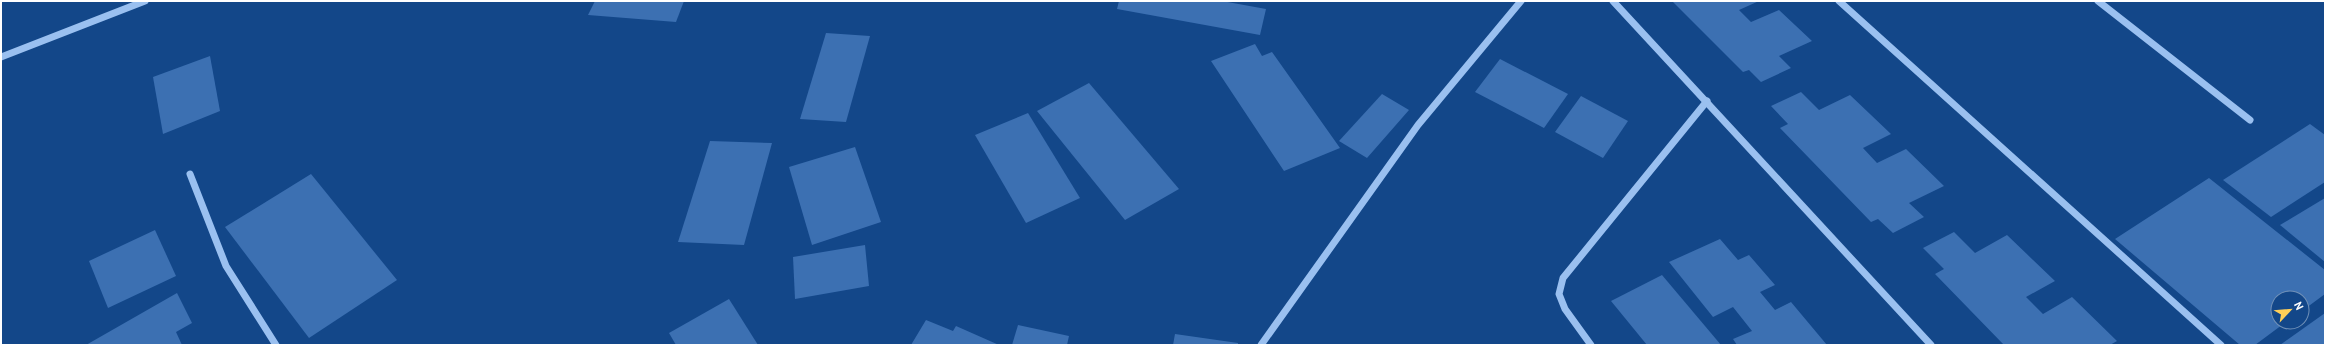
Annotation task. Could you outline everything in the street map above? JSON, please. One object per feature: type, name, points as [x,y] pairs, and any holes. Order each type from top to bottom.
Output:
[{"type":"street","points":[[1,57],[145,1]]},
{"type":"street","points":[[1261,345],[1418,125],[1521,1]]},
{"type":"street","points":[[1613,1],[1931,345]]},
{"type":"street","points":[[1839,1],[2221,345]]},
{"type":"street","points":[[2098,1],[2250,120]]},
{"type":"street","points":[[1591,345],[1564,309],[1559,294],[1563,278],[1707,101]]},
{"type":"street","points":[[190,174],[226,266],[276,345]]},
{"type":"building","points":[[595,1],[684,1],[676,22],[588,15]]},
{"type":"building","points":[[1119,1],[1222,1],[1266,9],[1260,35],[1117,9]]},
{"type":"building","points":[[1672,1],[1759,1],[1739,10],[1751,22],[1779,10],[1812,41],[1779,56],[1791,68],[1761,82],[1749,70],[1743,72]]},
{"type":"building","points":[[826,33],[870,36],[846,122],[800,119]]},
{"type":"building","points":[[1255,44],[1262,56],[1272,52],[1340,148],[1284,171],[1211,61]]},
{"type":"building","points":[[210,56],[220,111],[163,134],[153,77]]},
{"type":"building","points":[[1500,59],[1568,94],[1544,128],[1475,92]]},
{"type":"building","points":[[1089,83],[1179,189],[1125,220],[1037,111]]},
{"type":"building","points":[[1801,92],[1819,110],[1850,95],[1891,134],[1863,148],[1877,163],[1906,149],[1944,186],[1909,203],[1924,217],[1893,233],[1878,219],[1871,222],[1780,128],[1788,124],[1771,106]]},
{"type":"building","points":[[1382,94],[1409,110],[1367,158],[1339,141]]},
{"type":"building","points":[[1581,96],[1628,121],[1603,158],[1555,132]]},
{"type":"building","points":[[1028,113],[1080,198],[1026,223],[975,135]]},
{"type":"building","points":[[2310,124],[2325,135],[2325,182],[2271,217],[2223,180]]},
{"type":"building","points":[[710,141],[772,143],[744,245],[678,242]]},
{"type":"building","points":[[855,147],[881,222],[812,245],[789,167]]},
{"type":"building","points":[[311,174],[397,280],[309,338],[225,227]]},
{"type":"building","points":[[2209,178],[2325,270],[2325,294],[2310,305],[2310,290],[2270,290],[2270,330],[2275,330],[2255,345],[2240,345],[2115,239]]},
{"type":"building","points":[[2325,198],[2325,262],[2280,225]]},
{"type":"building","points":[[155,230],[176,276],[108,308],[89,261]]},
{"type":"building","points":[[1954,232],[1975,253],[2007,235],[2055,281],[2026,297],[2043,314],[2072,297],[2117,341],[2110,345],[2004,345],[1935,274],[1944,269],[1923,248]]},
{"type":"building","points":[[1720,239],[1738,260],[1749,255],[1775,285],[1760,292],[1775,310],[1791,302],[1827,345],[1737,345],[1733,339],[1752,331],[1733,307],[1713,317],[1669,262]]},
{"type":"building","points":[[865,245],[869,286],[795,299],[793,257]]},
{"type":"building","points":[[1662,275],[1721,345],[1647,345],[1611,301]]},
{"type":"building","points":[[177,293],[192,323],[176,332],[182,345],[86,345]]},
{"type":"building","points":[[729,299],[758,345],[676,345],[669,333]]},
{"type":"building","points":[[2325,313],[2325,345],[2280,345],[2301,330],[2310,330],[2310,324]]},
{"type":"building","points":[[926,320],[953,331],[956,326],[999,345],[911,345]]},
{"type":"building","points":[[1018,325],[1069,336],[1067,345],[1012,345]]},
{"type":"building","points":[[1175,334],[1238,343],[1238,345],[1173,345]]}]
